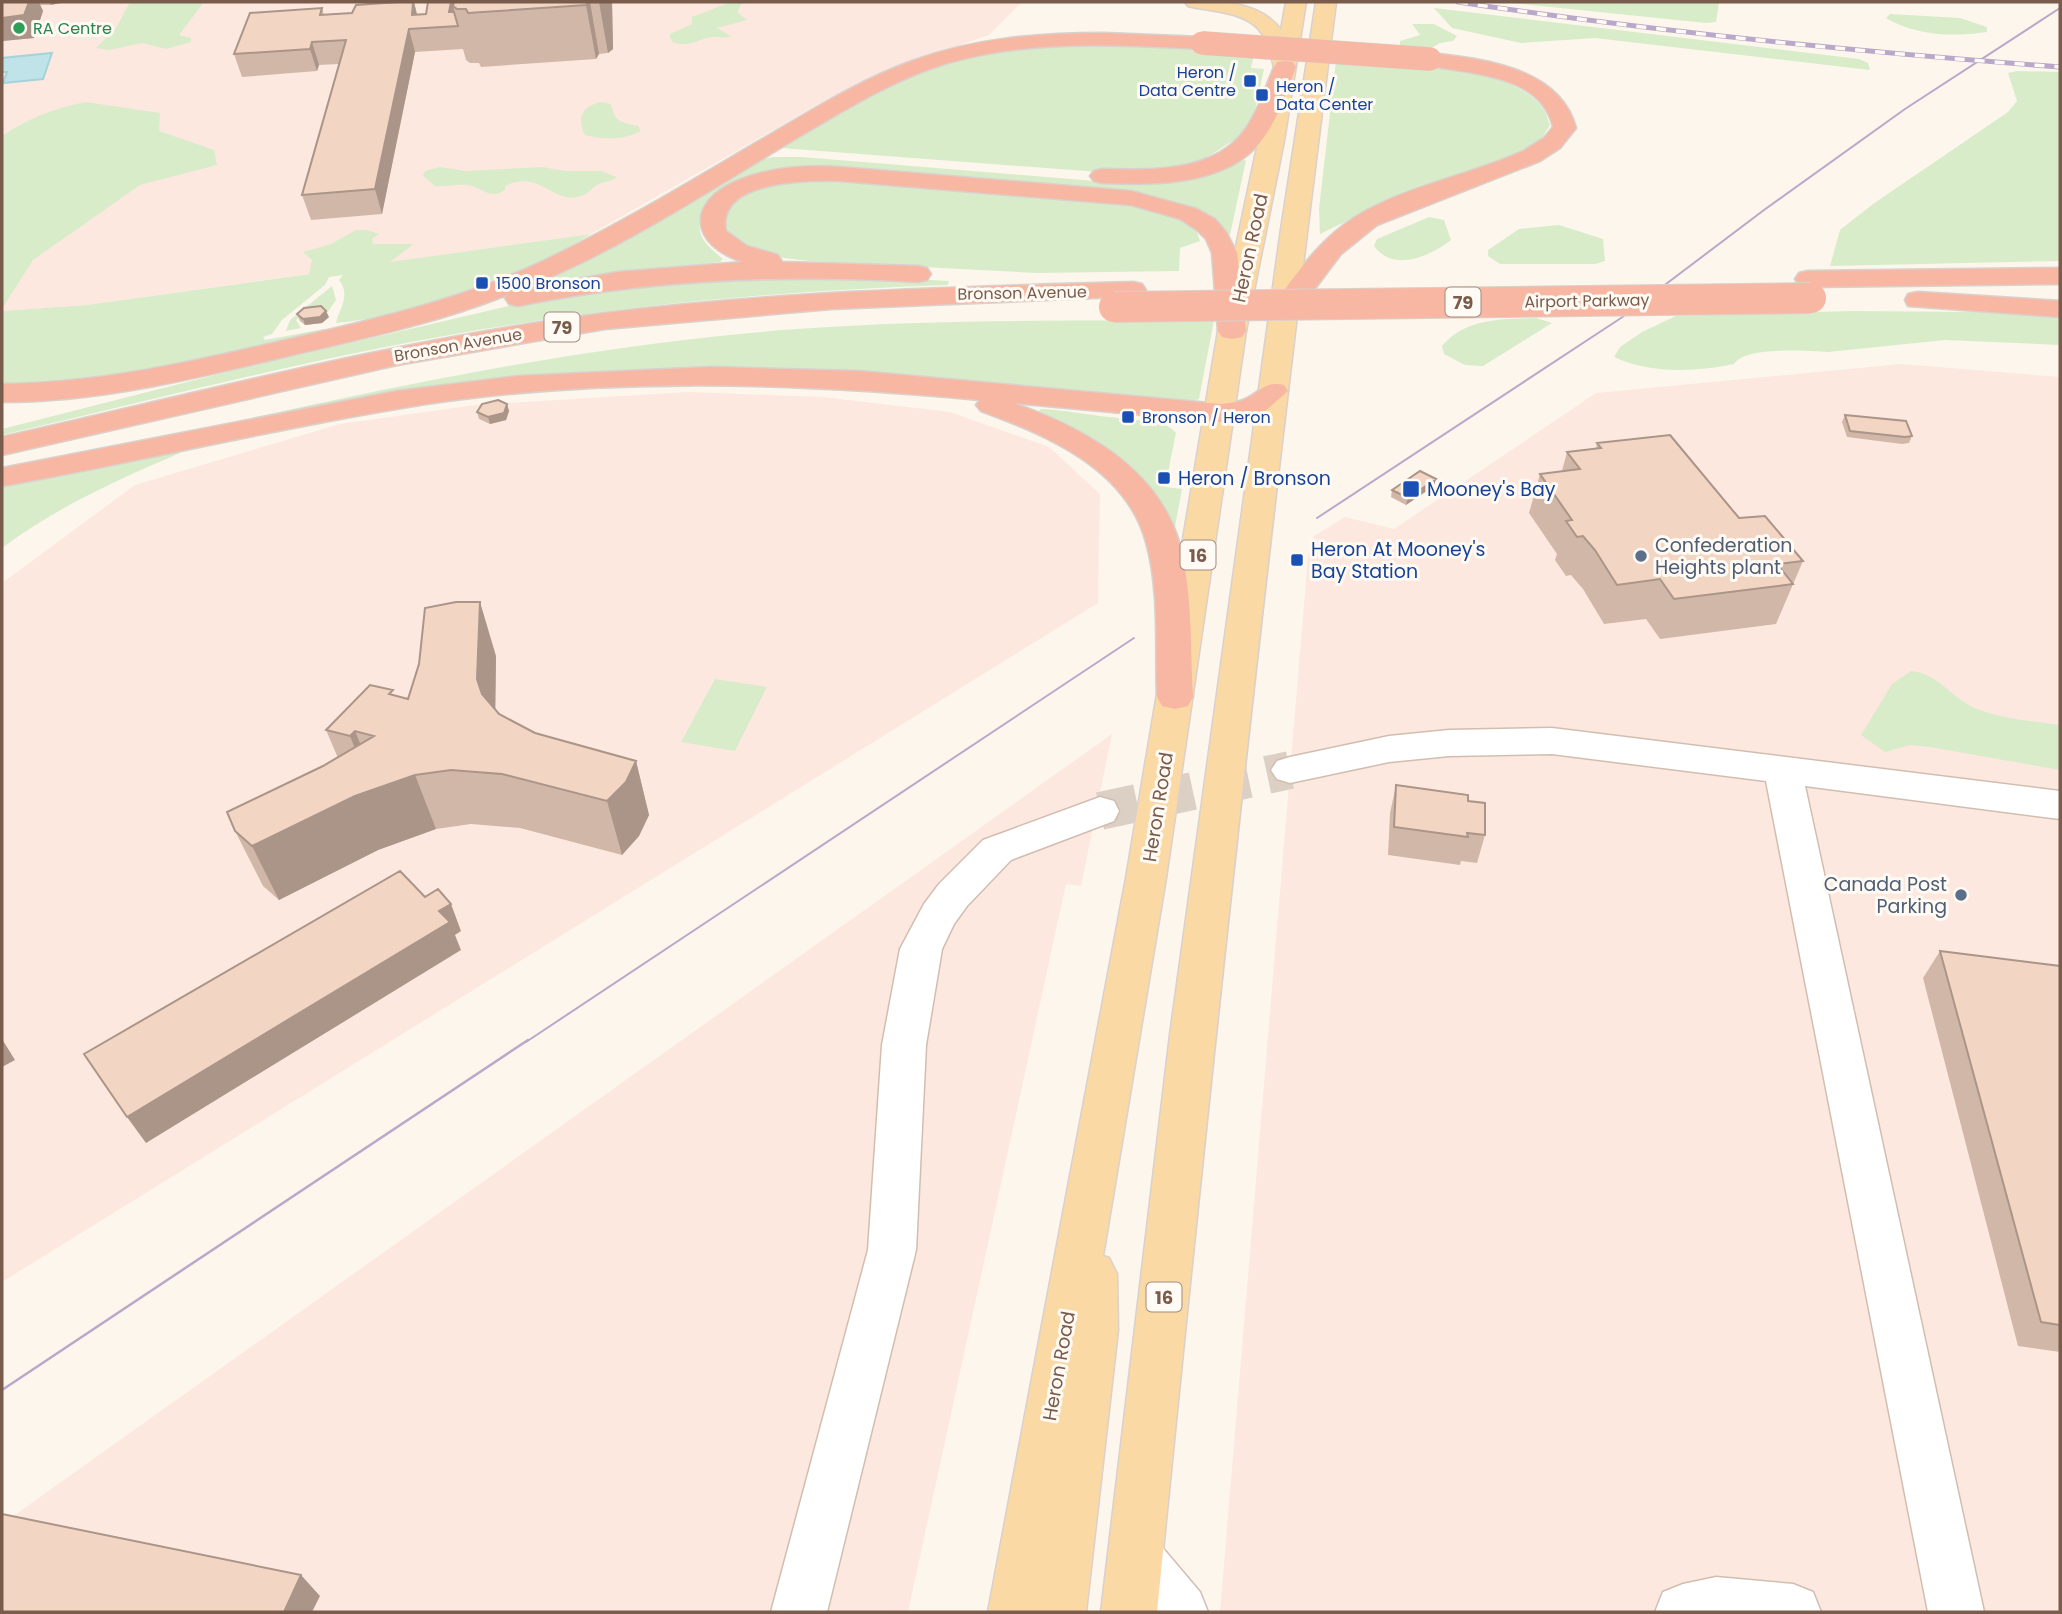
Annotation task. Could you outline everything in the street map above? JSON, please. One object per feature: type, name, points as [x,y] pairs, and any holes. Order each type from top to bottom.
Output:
[{"type":"highway","points":[[354,333],[472,298],[554,265],[868,88],[923,63],[959,53],[1036,39],[1063,37],[1202,43],[1430,59],[1487,68],[1532,85],[1561,110],[1565,128],[1555,143],[1534,156],[1411,199],[1355,228],[1330,248],[1285,309]]},
{"type":"highway","points":[[761,149],[1076,175],[1127,177],[1172,174],[1213,163],[1237,153],[1264,117],[1285,67]]},
{"type":"highway","points":[[802,267],[750,257],[727,246],[714,233],[711,225],[716,208],[732,193],[757,182],[804,174],[936,181],[1122,197],[1177,210],[1202,222],[1218,235],[1224,244],[1228,264],[1232,331]]},
{"type":"highway","points":[[2,424],[220,365],[354,333],[590,284],[694,271],[802,267],[1098,284],[1123,298]]},
{"type":"highway","name":"Airport Parkway","points":[[1123,298],[1810,288],[2060,276]]},
{"type":"highway","name":"Airport Parkway","points":[[1810,288],[1864,297],[2060,294]]},
{"type":"highway","points":[[1864,297],[2060,309]]},
{"type":"highway","name":"Bronson Avenue","points":[[2,446],[371,361],[590,323],[693,310],[834,299],[1123,298]]},
{"type":"highway","name":"Bronson Avenue","points":[[2,465],[373,379],[488,356],[619,336],[724,324],[1123,298]]},
{"type":"highway","points":[[2,393],[46,393],[100,387],[220,365]]},
{"type":"highway","points":[[2,477],[397,400],[518,385],[711,376],[904,383],[1220,413],[1253,407],[1274,391]]},
{"type":"highway","points":[[904,383],[979,402],[1047,427],[1104,461],[1135,491],[1147,508],[1161,538],[1168,574],[1175,696]]},
{"type":"main road","points":[[1195,2],[1247,14],[1263,23],[1272,34],[1285,67]]},
{"type":"main road","points":[[1251,2],[1325,2]]},
{"type":"main road","name":"Heron Road","points":[[1133,1586],[1192,1035],[1325,2]]},
{"type":"main road","name":"Heron Road","points":[[1016,1612],[1175,696],[1232,331],[1285,67],[1284,3]]},
{"type":"main road","points":[[1058,1612],[1093,1330],[1090,1195]]},
{"type":"street","points":[[1290,770],[1389,749],[1449,743],[1552,741],[2060,805]]},
{"type":"street","points":[[1783,772],[1956,1612]]},
{"type":"street","points":[[799,1612],[892,1250],[904,1045],[921,949],[938,915],[953,895],[998,850],[1100,811]]},
{"type":"street","points":[[1133,1586],[1180,1612]]},
{"type":"street","points":[[1683,1612],[1716,1605],[1793,1612]]},
{"type":"shaded area","points":[[2,2],[1022,2],[989,35],[883,72],[817,105],[591,234],[87,305],[2,311]]},
{"type":"shaded area","points":[[1901,364],[2060,377],[2060,1612],[1220,1612],[1308,557],[1314,536],[1345,517],[1394,529],[1596,393]]},
{"type":"shaded area","points":[[688,392],[822,397],[950,412],[1049,447],[1100,494],[1098,603],[2,1282],[2,583],[135,485],[340,424],[475,405]]},
{"type":"shaded area","points":[[1112,734],[1081,886],[1066,884],[908,1612],[2,1612],[2,1524]]},
{"type":"green space","points":[[130,2],[204,2],[179,35],[191,38],[191,42],[166,49],[142,43],[109,50],[96,48],[116,28]]},
{"type":"green space","points":[[731,2],[742,3],[737,12],[747,20],[717,28],[731,36],[707,38],[689,44],[679,44],[670,38],[670,34],[692,24],[692,17]]},
{"type":"green space","points":[[1501,2],[1719,3],[1716,22],[1706,23]]},
{"type":"green space","points":[[1434,8],[1859,59],[1868,63],[1870,70],[1595,38],[1521,43],[1452,28]]},
{"type":"green space","points":[[1890,14],[1960,18],[1987,27],[1987,32],[1948,35],[1922,32],[1886,18]]},
{"type":"green space","points":[[1412,24],[1434,24],[1457,36],[1453,41],[1440,43],[1428,50],[1400,47],[1400,41],[1420,35]]},
{"type":"green space","points":[[1032,44],[1137,45],[1254,54],[1251,68],[1264,69],[1254,115],[1246,135],[1203,159],[1206,161],[1160,171],[1099,172],[781,148],[872,91],[931,65]]},
{"type":"green space","points":[[1336,61],[1417,65],[1479,74],[1529,94],[1544,110],[1550,125],[1540,141],[1523,151],[1398,196],[1320,234],[1319,209]]},
{"type":"green space","points":[[2060,72],[2060,261],[1830,266],[1840,230],[1873,204],[2008,112],[2017,101],[2008,73]]},
{"type":"green space","points":[[86,102],[160,113],[159,131],[214,150],[217,165],[140,185],[33,260],[2,309],[2,136],[42,114]]},
{"type":"green space","points":[[600,102],[611,104],[619,120],[638,126],[641,131],[614,138],[585,135],[581,123],[582,114]]},
{"type":"green space","points":[[802,157],[1095,181],[1246,160],[1230,235],[1213,221],[1175,204],[826,168],[712,200],[701,218],[700,232],[708,245],[723,259],[720,262],[613,275],[510,294],[759,160]]},
{"type":"green space","points":[[440,167],[465,171],[542,167],[566,171],[601,171],[617,177],[578,197],[569,198],[527,181],[505,186],[505,190],[500,193],[490,194],[466,185],[435,186],[423,176],[425,171]]},
{"type":"green space","points":[[816,179],[1119,202],[1171,215],[1200,230],[1197,232],[1200,241],[1180,248],[1179,271],[1037,273],[785,258],[760,253],[738,244],[723,226],[727,209],[743,194],[781,183]]},
{"type":"green space","points":[[1429,217],[1444,220],[1451,240],[1433,251],[1402,260],[1382,254],[1374,246],[1377,239]]},
{"type":"green space","points":[[1559,225],[1603,239],[1605,261],[1595,264],[1500,264],[1488,256],[1488,250],[1519,229]]},
{"type":"green space","points":[[356,230],[379,234],[372,239],[373,244],[414,244],[390,262],[591,234],[530,270],[522,270],[407,310],[360,320],[336,323],[344,301],[344,291],[339,280],[343,275],[329,277],[325,285],[282,320],[272,334],[263,337],[265,340],[324,329],[324,332],[105,381],[2,386],[2,311],[87,305],[309,274],[312,260],[303,252],[331,244]]},
{"type":"green space","points":[[846,275],[949,281],[948,285],[838,290],[674,304],[510,325],[318,361],[2,435],[2,429],[242,368],[543,298],[667,279]]},
{"type":"green space","points":[[332,286],[336,300],[327,313],[302,315],[296,320],[301,328],[286,331],[290,320]]},
{"type":"green space","points":[[1853,311],[2060,316],[2060,345],[1945,340],[1828,352],[1777,351],[1751,354],[1734,364],[1689,370],[1658,369],[1628,363],[1614,357],[1620,347],[1642,332],[1676,316]]},
{"type":"green space","points":[[1536,318],[1552,323],[1483,366],[1465,365],[1444,354],[1442,346],[1451,337],[1473,325],[1497,320]]},
{"type":"green space","points":[[1214,320],[1199,399],[1192,402],[568,376],[240,425],[239,421],[516,364],[726,335],[901,324]]},
{"type":"green space","points":[[1041,409],[1119,418],[1119,422],[1151,421],[1172,429],[1176,433],[1165,487],[1182,489],[1173,537],[1037,413]]},
{"type":"green space","points":[[179,451],[180,453],[66,507],[2,548],[2,485]]},
{"type":"green space","points":[[1911,671],[1929,676],[1966,704],[1985,712],[2060,725],[2060,770],[1930,747],[1910,745],[1885,752],[1861,735],[1892,684]]},
{"type":"green space","points":[[715,679],[767,687],[735,751],[681,742]]},
{"type":"water","points":[[52,53],[43,79],[3,83],[7,72],[2,72],[2,58]]},
{"type":"building","points":[[2,2],[29,2],[24,15],[2,18]]},
{"type":"building","points":[[413,2],[412,15],[426,14],[428,2],[451,2],[449,12],[454,12],[458,26],[409,29],[375,189],[302,195],[346,40],[312,42],[310,49],[234,54],[250,13],[322,8],[320,15],[352,13],[356,5]]},
{"type":"building","points":[[454,2],[589,2],[586,5],[468,13],[466,9],[453,6]]},
{"type":"building","points":[[321,306],[326,311],[320,317],[303,319],[297,314],[304,308]]},
{"type":"building","points":[[498,400],[507,404],[504,413],[488,417],[477,412],[482,404]]},
{"type":"building","points":[[1845,415],[1906,421],[1912,436],[1850,431]]},
{"type":"building","points":[[1670,435],[1739,518],[1765,516],[1803,561],[1777,564],[1793,584],[1674,599],[1660,579],[1617,585],[1595,550],[1583,536],[1577,537],[1566,521],[1572,520],[1540,474],[1580,469],[1567,452],[1601,448],[1597,443]]},
{"type":"building","points":[[1420,471],[1436,479],[1408,498],[1392,490]]},
{"type":"building","points":[[456,602],[480,602],[477,679],[482,694],[499,714],[535,733],[636,761],[626,782],[607,801],[502,774],[451,770],[415,775],[355,796],[252,846],[235,831],[227,812],[323,766],[374,736],[355,731],[350,736],[326,730],[370,685],[393,690],[389,694],[408,699],[419,664],[425,608]]},
{"type":"building","points":[[1396,785],[1468,795],[1468,801],[1485,803],[1485,835],[1467,833],[1468,837],[1394,827]]},
{"type":"building","points":[[400,871],[425,897],[438,889],[451,904],[439,911],[450,922],[127,1117],[84,1054]]},
{"type":"building","points":[[1940,951],[2060,966],[2060,1325],[2041,1322]]},
{"type":"building","points":[[2,1514],[301,1575],[284,1612],[2,1612]]},
{"type":"tunnel","points":[[1100,811],[1290,770]]},
{"type":"tram line","points":[[1317,518],[1621,318],[1764,210],[1905,109],[2060,8]]},
{"type":"tram line","points":[[526,1042],[1134,638]]},
{"type":"tram line","points":[[2,1390],[528,1040]]},
{"type":"railway","points":[[1458,2],[1759,40],[2060,67]]},
{"type":"place","name":"RA Centre","points":[[19,28]]},
{"type":"place","name":"Heron / Data Centre","points":[[1250,81]]},
{"type":"place","name":"Heron / Data Center","points":[[1262,95]]},
{"type":"place","name":"1500 Bronson","points":[[482,283]]},
{"type":"place","name":"Bronson / Heron","points":[[1128,417]]},
{"type":"place","name":"Heron / Bronson","points":[[1164,478]]},
{"type":"place","name":"Mooney's Bay","points":[[1411,489]]},
{"type":"place","name":"Confederation Heights plant","points":[[1641,556]]},
{"type":"place","name":"Heron At Mooney's Bay Station","points":[[1297,560]]},
{"type":"place","name":"Canada Post Parking","points":[[1961,895]]}]
